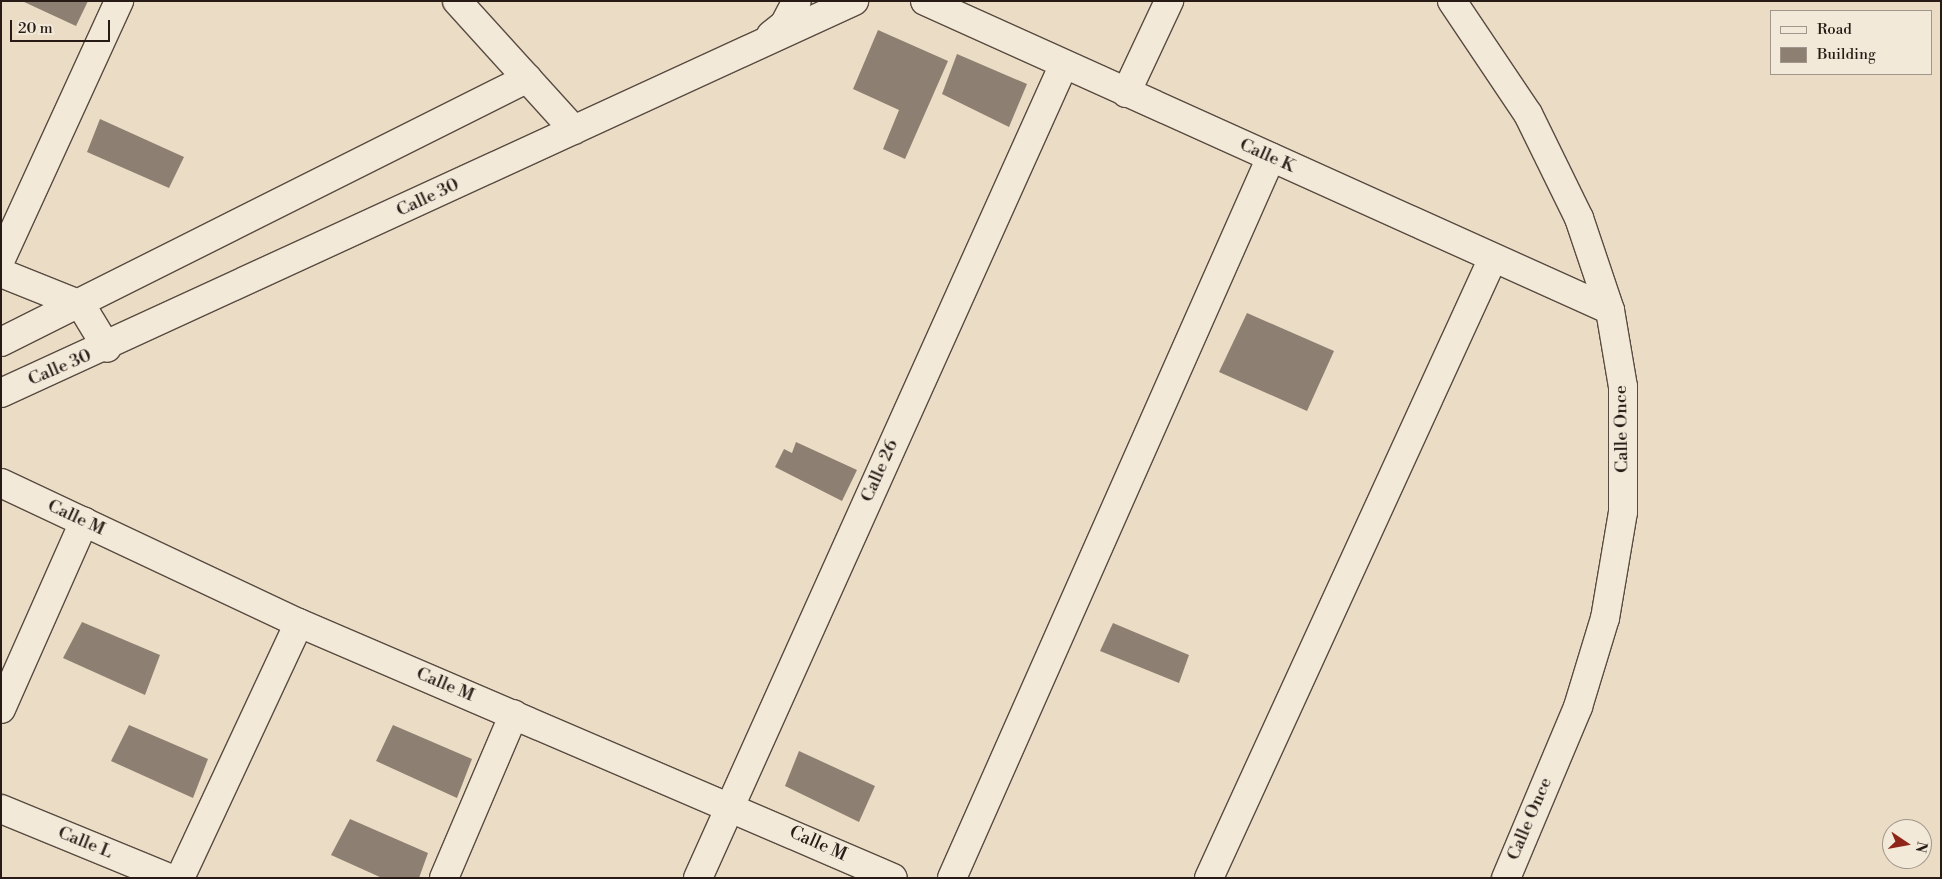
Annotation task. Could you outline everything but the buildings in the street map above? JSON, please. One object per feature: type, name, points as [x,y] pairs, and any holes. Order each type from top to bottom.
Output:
[{"type":"street","points":[[1,259],[118,1]]},
{"type":"street","points":[[457,1],[574,130]]},
{"type":"street","points":[[760,45],[784,25],[797,1]]},
{"type":"street","name":"Calle 30","points":[[1,393],[107,348],[854,1]]},
{"type":"street","name":"Calle K","points":[[925,1],[1610,310]]},
{"type":"street","points":[[1126,92],[1169,1]]},
{"type":"street","name":"Calle Once","points":[[1452,1],[1528,114],[1579,218],[1610,310],[1623,387],[1623,512],[1605,618],[1578,707],[1506,878]]},
{"type":"street","name":"Calle 26","points":[[698,878],[1064,64]]},
{"type":"street","points":[[1,342],[81,305],[528,78]]},
{"type":"street","points":[[952,878],[1271,158]]},
{"type":"street","points":[[1209,878],[1493,258]]},
{"type":"street","points":[[1,273],[81,305],[107,348]]},
{"type":"street","name":"Calle M","points":[[1,483],[299,623],[730,804],[893,878]]},
{"type":"street","points":[[1,709],[84,522]]},
{"type":"street","points":[[180,878],[299,623]]},
{"type":"street","points":[[444,878],[514,714]]},
{"type":"street","name":"Calle L","points":[[1,809],[169,878]]}]
